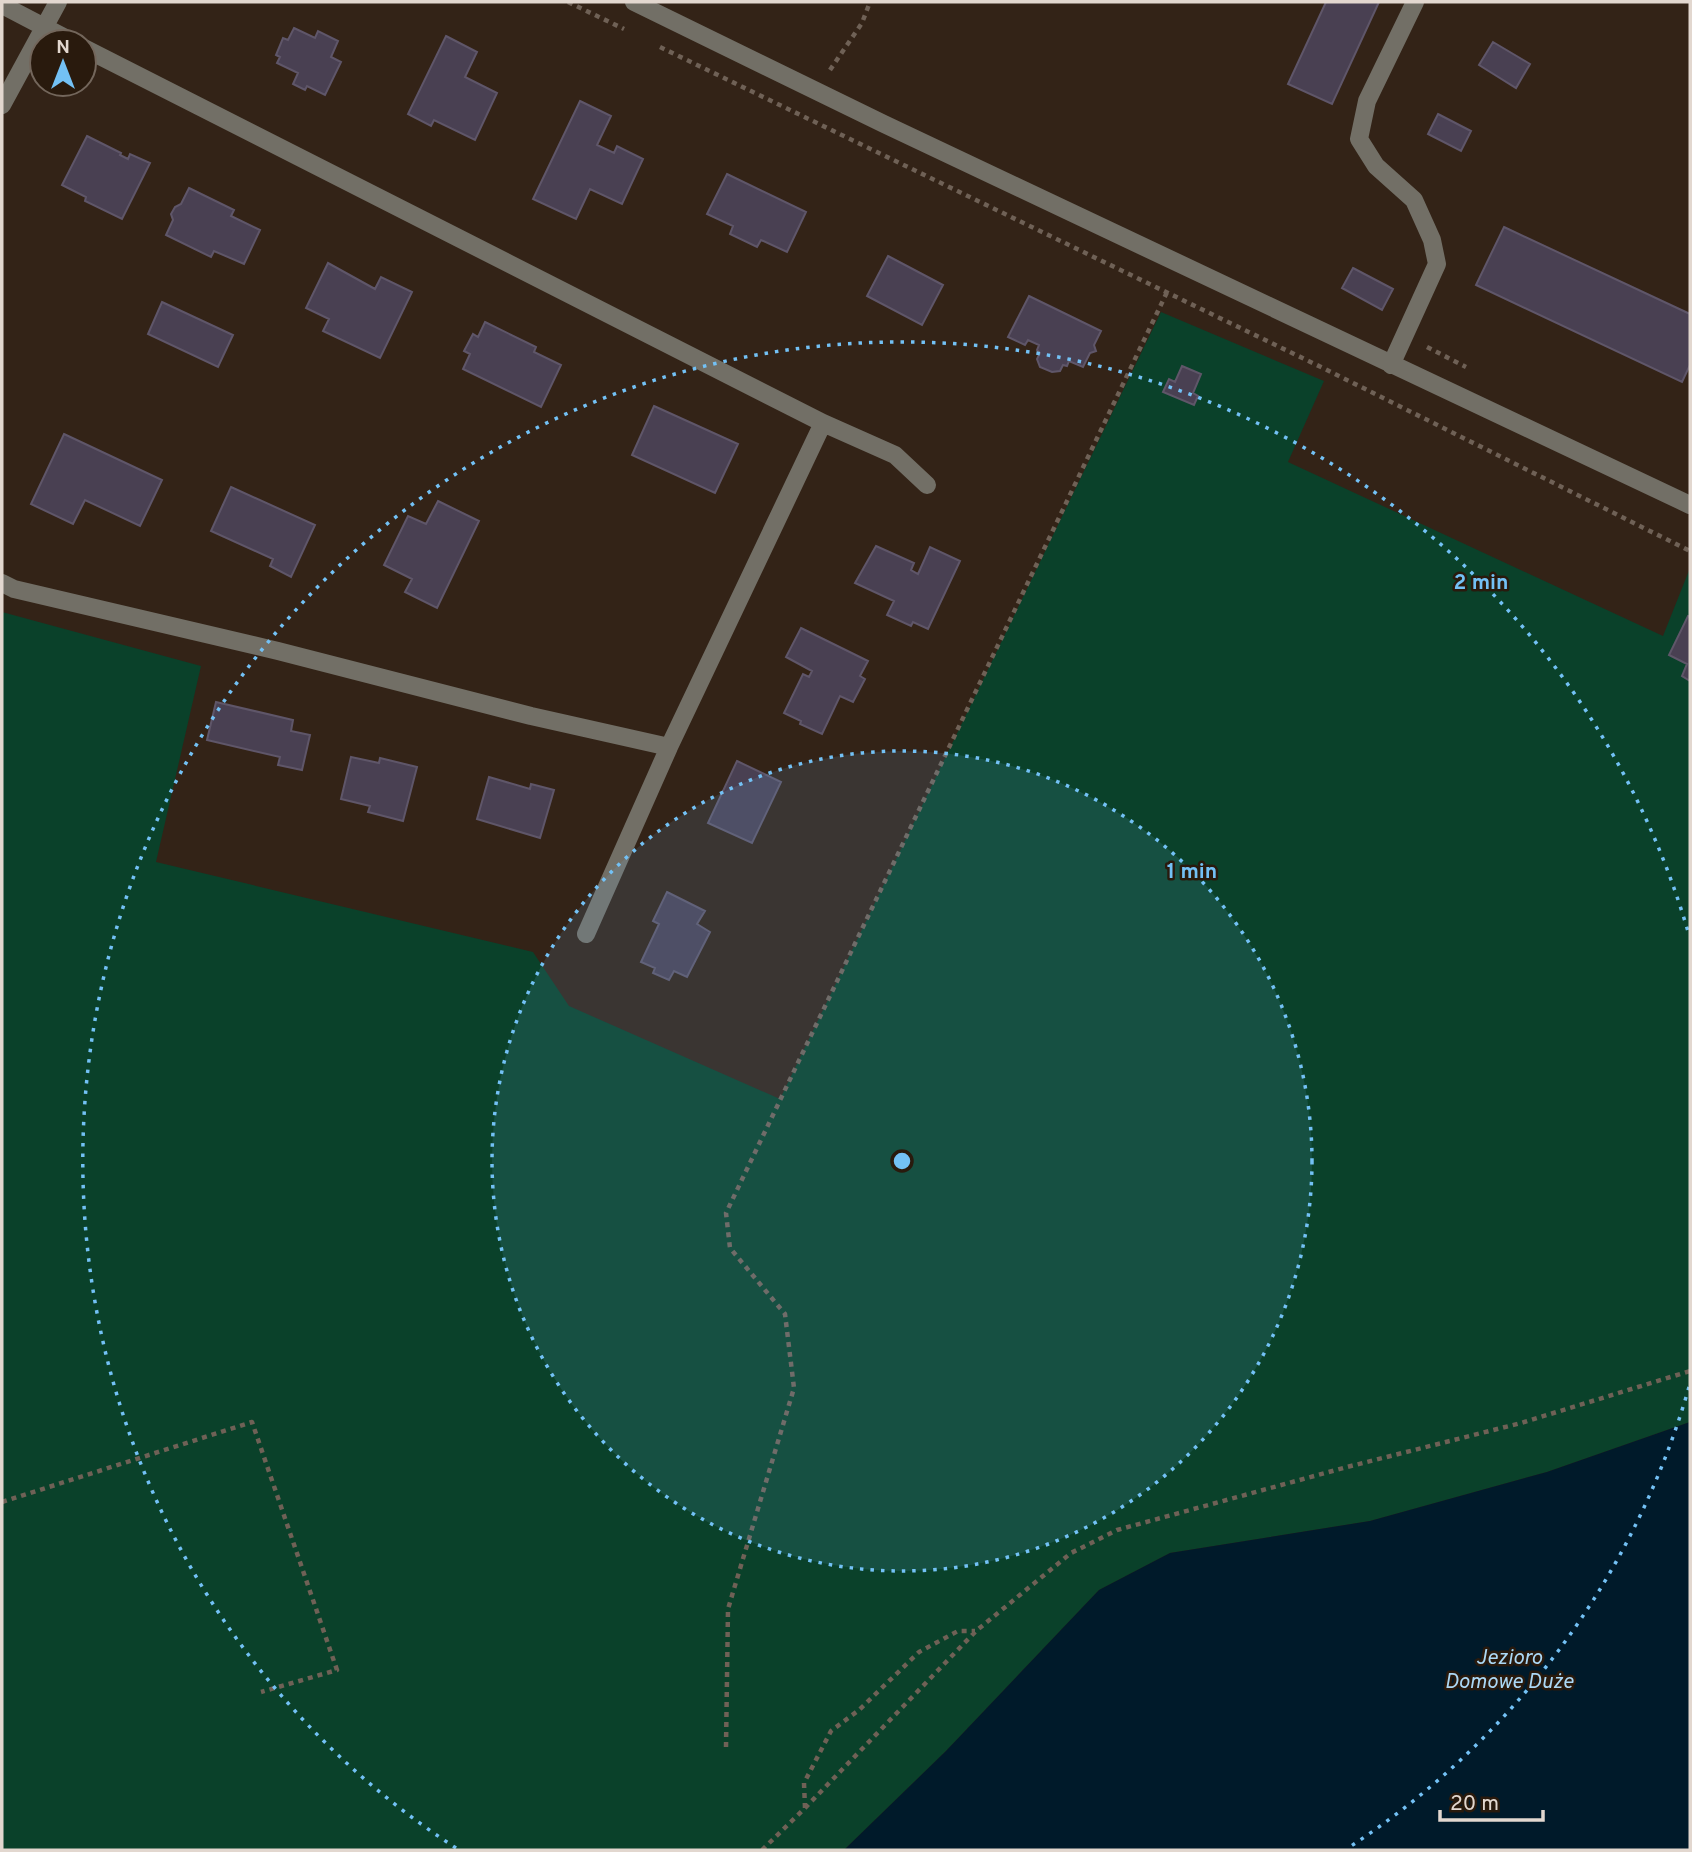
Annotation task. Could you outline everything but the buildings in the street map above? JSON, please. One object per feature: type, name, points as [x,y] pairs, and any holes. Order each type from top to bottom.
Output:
[{"type":"street","points":[[2,5],[45,28],[58,2]]},
{"type":"street","points":[[634,2],[815,91],[1690,505]]},
{"type":"street","points":[[1391,365],[1437,264],[1432,240],[1414,201],[1376,166],[1359,139],[1367,101],[1415,2]]},
{"type":"street","points":[[98,55],[823,423],[895,455],[927,485]]},
{"type":"street","points":[[2,105],[28,58]]},
{"type":"street","points":[[586,934],[669,747],[823,423]]},
{"type":"street","points":[[2,583],[14,589],[278,651],[531,716],[669,747]]},
{"type":"path","points":[[568,2],[628,32]]},
{"type":"path","points":[[815,91],[862,23],[870,2]]},
{"type":"path","points":[[653,43],[1690,551]]},
{"type":"path","points":[[726,1747],[728,1609],[794,1388],[785,1314],[730,1248],[726,1213],[1181,265]]},
{"type":"path","points":[[762,1850],[976,1631],[1071,1553],[1117,1530],[1521,1423],[1690,1371]]},
{"type":"path","points":[[2,1502],[252,1422],[337,1670],[261,1692]]},
{"type":"path","points":[[805,1808],[804,1783],[831,1731],[859,1710],[919,1652],[958,1631],[976,1631]]},
{"type":"green space","points":[[1161,312],[1324,381],[1288,462],[1663,636],[1690,568],[1690,1422],[1547,1472],[1370,1521],[1170,1553],[1099,1590],[946,1751],[844,1850],[2,1850],[2,612],[201,666],[156,862],[533,952],[569,1006],[780,1099]]},
{"type":"water","name":"Jezioro Domowe Duże","points":[[1690,1422],[1690,1850],[844,1850],[946,1751],[1099,1590],[1170,1553],[1370,1521],[1547,1472]]}]
